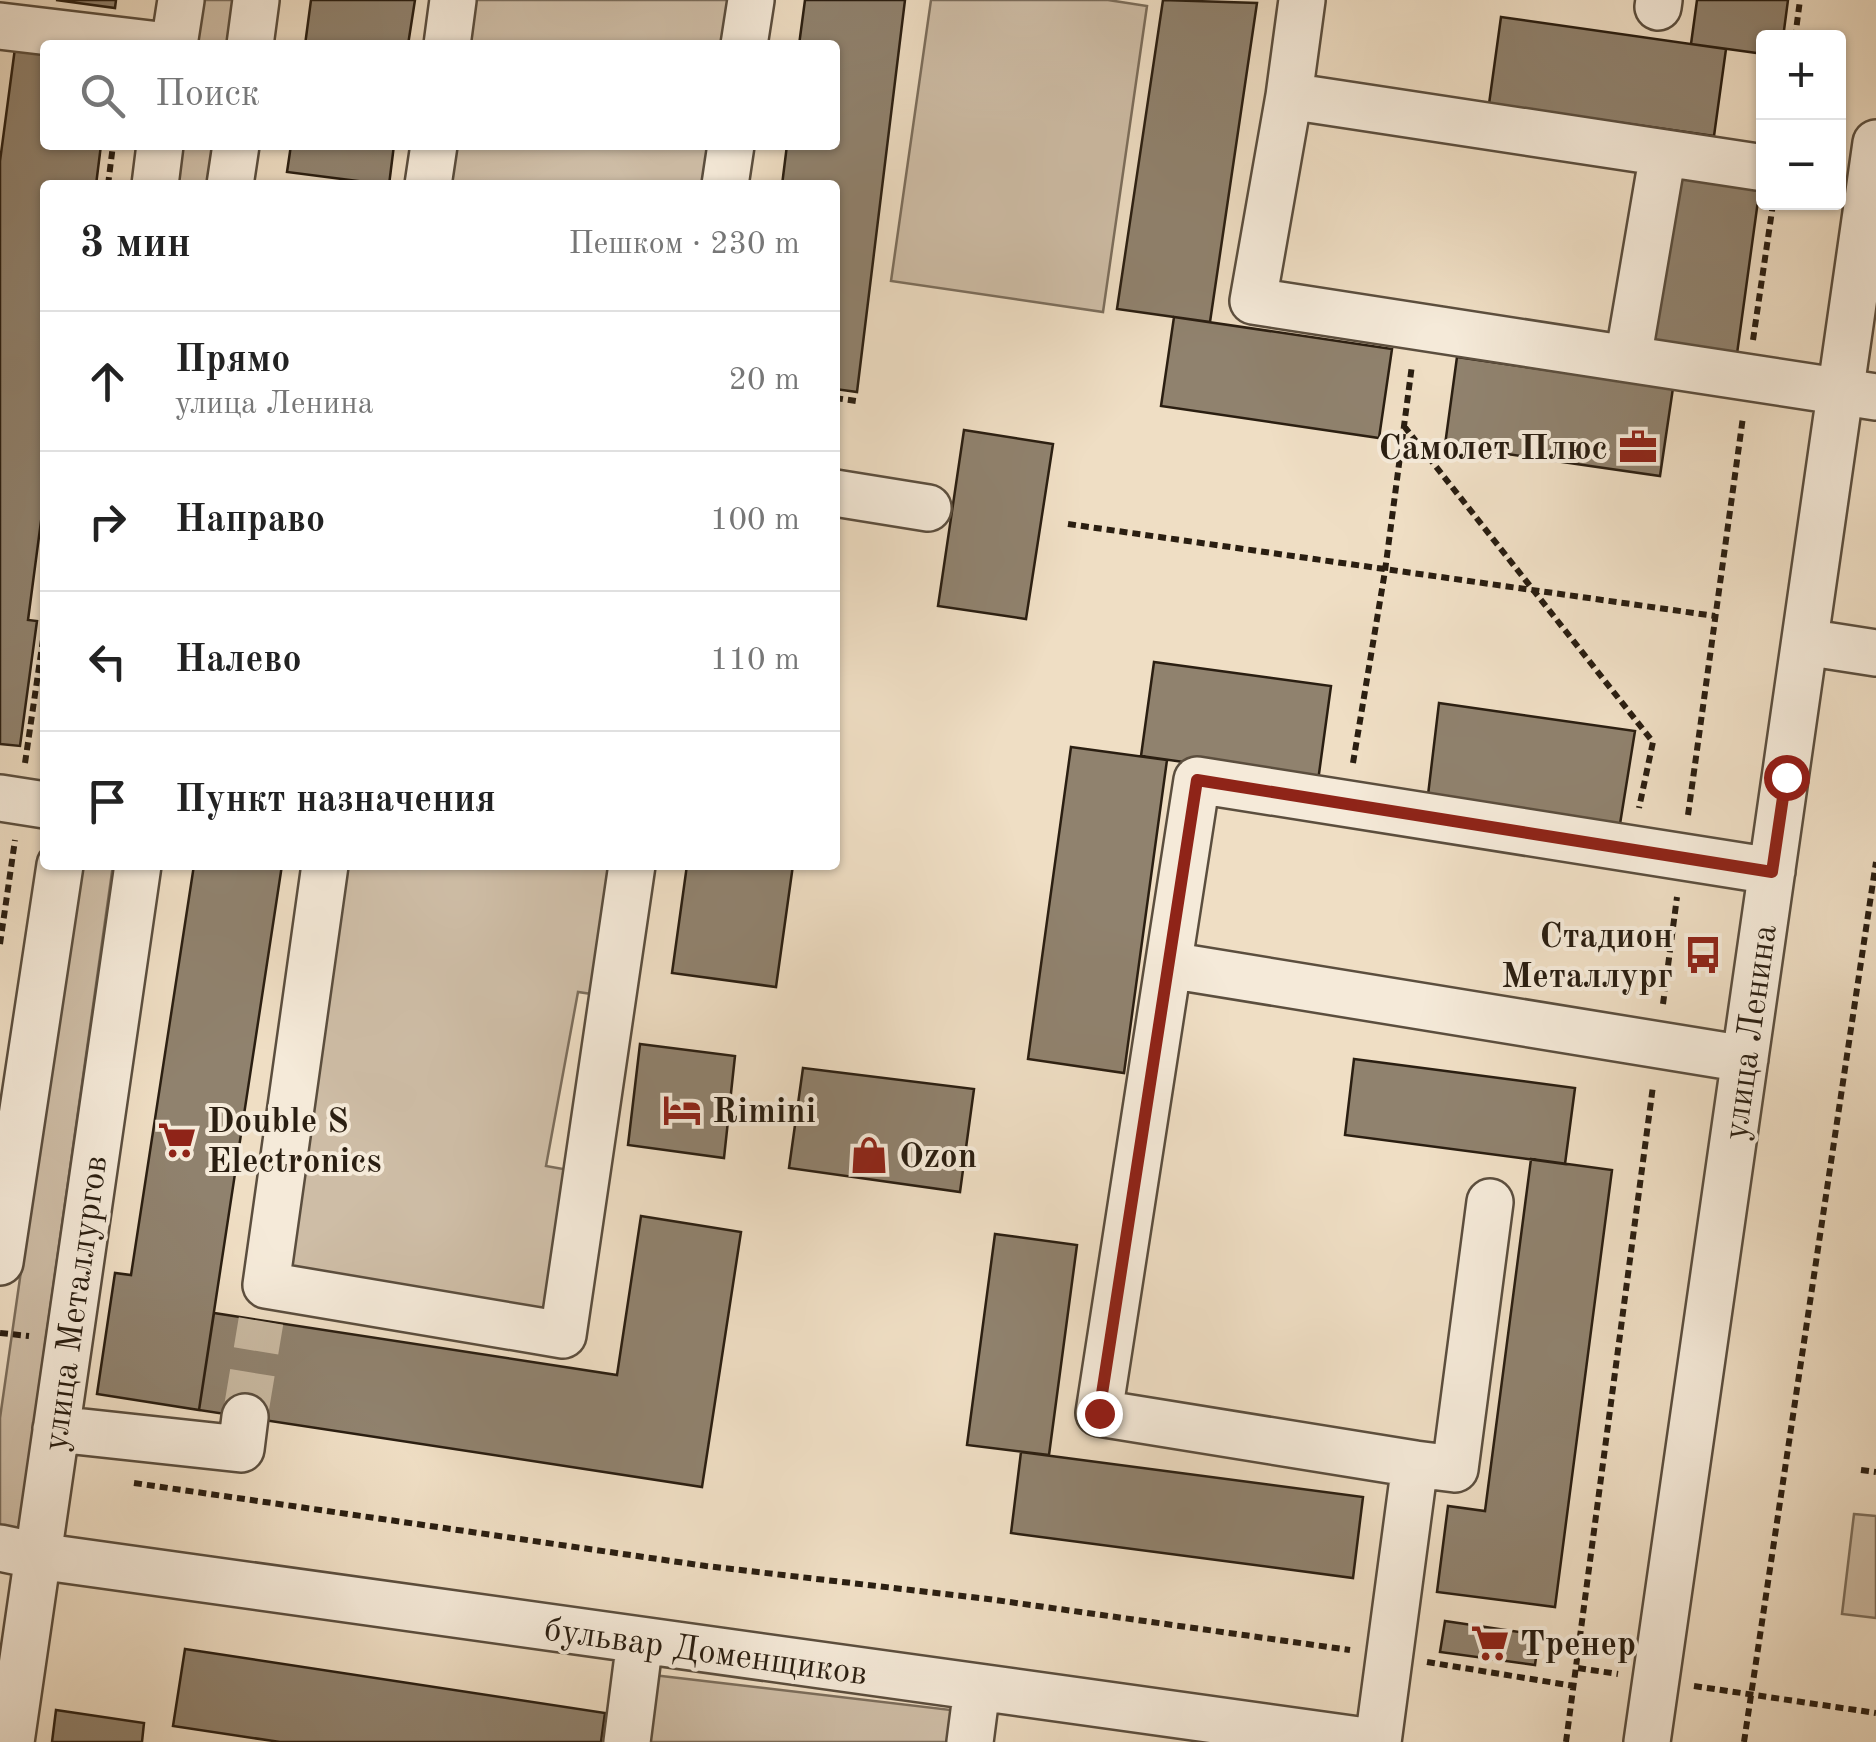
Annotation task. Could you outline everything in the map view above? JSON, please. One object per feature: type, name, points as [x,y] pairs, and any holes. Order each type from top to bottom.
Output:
[{"type":"street","points":[[175,40],[181,0]]},
{"type":"street","points":[[251,40],[256,0]]},
{"type":"street","points":[[448,40],[453,0]]},
{"type":"street","points":[[745,40],[751,0]]},
{"type":"street","points":[[1302,0],[1253,301],[1858,395]]},
{"type":"street","points":[[0,26],[116,40]]},
{"type":"street","points":[[1288,96],[1756,167]]},
{"type":"street","name":"улица Ленина","points":[[1647,1742],[1805,642],[1858,395],[1854,185],[1876,143]]},
{"type":"street","points":[[156,180],[159,150]]},
{"type":"street","points":[[231,180],[235,150]]},
{"type":"street","points":[[429,180],[433,150]]},
{"type":"street","points":[[726,180],[729,150]]},
{"type":"street","points":[[1628,359],[1663,153]]},
{"type":"street","points":[[840,494],[928,508]]},
{"type":"street","points":[[1805,642],[1876,653]]},
{"type":"street","points":[[1490,1202],[1455,1469],[1099,1413],[1197,780],[1772,872]]},
{"type":"street","points":[[0,798],[40,804]]},
{"type":"street","points":[[0,1262],[59,870]]},
{"type":"street","name":"улица Металлургов","points":[[11,1742],[19,1552],[56,1430],[137,870]]},
{"type":"street","points":[[324,870],[263,1303],[563,1335],[631,870]]},
{"type":"street","points":[[1169,966],[1745,1059]]},
{"type":"street","points":[[56,1430],[241,1449],[245,1417]]},
{"type":"street","points":[[1376,1742],[1415,1464]]},
{"type":"street","name":"бульвар Доменщиков","points":[[19,1552],[1376,1742]]},
{"type":"street","points":[[627,1742],[640,1640]]},
{"type":"street","points":[[970,1742],[978,1688]]},
{"type":"path","points":[[1796,30],[1800,0]]},
{"type":"path","points":[[109,180],[112,150]]},
{"type":"path","points":[[1566,1742],[1772,210]]},
{"type":"path","points":[[1347,804],[1385,571],[1417,326]]},
{"type":"path","points":[[840,399],[856,401]]},
{"type":"path","points":[[1404,426],[1653,742],[1631,849]]},
{"type":"path","points":[[1068,524],[1715,616]]},
{"type":"path","points":[[1744,1742],[1876,862]]},
{"type":"path","points":[[1862,1470],[1876,1472]]},
{"type":"path","points":[[118,1481],[706,1566],[988,1599],[1574,1686]]},
{"type":"path","points":[[1578,1668],[1876,1713]]},
{"type":"shaded area","points":[[203,0],[237,0],[231,40],[198,40]]},
{"type":"shaded area","points":[[453,0],[751,0],[745,40],[448,40]]},
{"type":"shaded area","points":[[931,0],[1108,0],[1147,6],[1103,312],[891,281]]},
{"type":"shaded area","points":[[181,150],[215,150],[211,180],[178,180]]},
{"type":"shaded area","points":[[433,150],[730,150],[726,180],[429,180]]},
{"type":"shaded area","points":[[78,870],[112,870],[19,1528],[0,1527],[0,1418]]},
{"type":"shaded area","points":[[331,870],[623,870],[605,996],[578,992],[546,1166],[580,1172],[556,1330],[273,1281]]},
{"type":"shaded area","points":[[1854,1514],[1876,1516],[1876,1618],[1842,1614]]},
{"type":"shaded area","points":[[653,1675],[951,1710],[947,1742],[642,1742]]},
{"type":"building","points":[[56,0],[116,0],[115,8]]},
{"type":"building","points":[[311,0],[415,0],[409,40],[306,40]]},
{"type":"building","points":[[805,0],[905,0],[857,392],[840,390],[840,180],[783,180],[786,150],[840,150],[840,40],[800,40]]},
{"type":"building","points":[[1163,0],[1257,3],[1210,322],[1117,309]]},
{"type":"building","points":[[1697,0],[1788,0],[1784,30],[1756,30],[1756,53],[1691,44]]},
{"type":"building","points":[[1501,17],[1726,49],[1714,136],[1489,104]]},
{"type":"building","points":[[15,48],[40,51],[40,150],[100,150],[97,180],[40,180],[40,529],[28,620],[37,621],[20,746],[0,744],[0,161]]},
{"type":"building","points":[[290,150],[393,150],[390,180],[350,180],[287,172]]},
{"type":"building","points":[[1677,174],[1756,185],[1757,210],[1736,361],[1653,349]]},
{"type":"building","points":[[1174,317],[1392,349],[1379,438],[1161,406]]},
{"type":"building","points":[[1457,357],[1673,388],[1660,476],[1445,445]]},
{"type":"building","points":[[964,430],[1053,444],[1026,619],[938,606]]},
{"type":"building","points":[[1154,662],[1331,686],[1318,781],[1141,756]]},
{"type":"building","points":[[1439,703],[1635,731],[1620,824],[1428,795]]},
{"type":"building","points":[[1071,747],[1167,760],[1124,1073],[1028,1059]]},
{"type":"building","points":[[193,870],[281,870],[199,1410],[97,1394],[115,1273],[131,1275]]},
{"type":"building","points":[[686,870],[792,870],[776,987],[672,973]]},
{"type":"building","points":[[640,1044],[735,1056],[724,1158],[628,1145]]},
{"type":"building","points":[[1354,1059],[1575,1088],[1565,1164],[1345,1135]]},
{"type":"building","points":[[803,1068],[974,1089],[960,1192],[789,1168]]},
{"type":"building","points":[[1531,1159],[1612,1170],[1555,1607],[1437,1592],[1448,1506],[1485,1511]]},
{"type":"building","points":[[641,1216],[741,1232],[702,1487],[199,1410],[214,1313],[617,1375]]},
{"type":"building","points":[[995,1234],[1077,1245],[1049,1455],[967,1445]]},
{"type":"building","points":[[1021,1452],[1363,1497],[1353,1578],[1011,1533]]},
{"type":"building","name":"Тренер","points":[[1445,1621],[1539,1635],[1535,1665],[1440,1652]]},
{"type":"building","points":[[185,1649],[605,1713],[601,1742],[280,1742],[173,1726]]},
{"type":"building","points":[[56,1710],[144,1723],[142,1742],[52,1742]]},
{"type":"tunnel","points":[[245,1417],[261,1321]]},
{"type":"place","name":"Самолет Плюс","points":[[1638,447]]},
{"type":"place","name":"Стадион Металлург","points":[[1703,955]]},
{"type":"place","name":"Rimini","points":[[682,1110]]},
{"type":"place","name":"Double S Electronics","points":[[177,1140]]},
{"type":"place","name":"Ozon","points":[[869,1155]]},
{"type":"place","name":"Тренер","points":[[1490,1643]]},
{"type":"route","points":[[1099,1413],[1197,780],[1772,872],[1786,777]]}]
